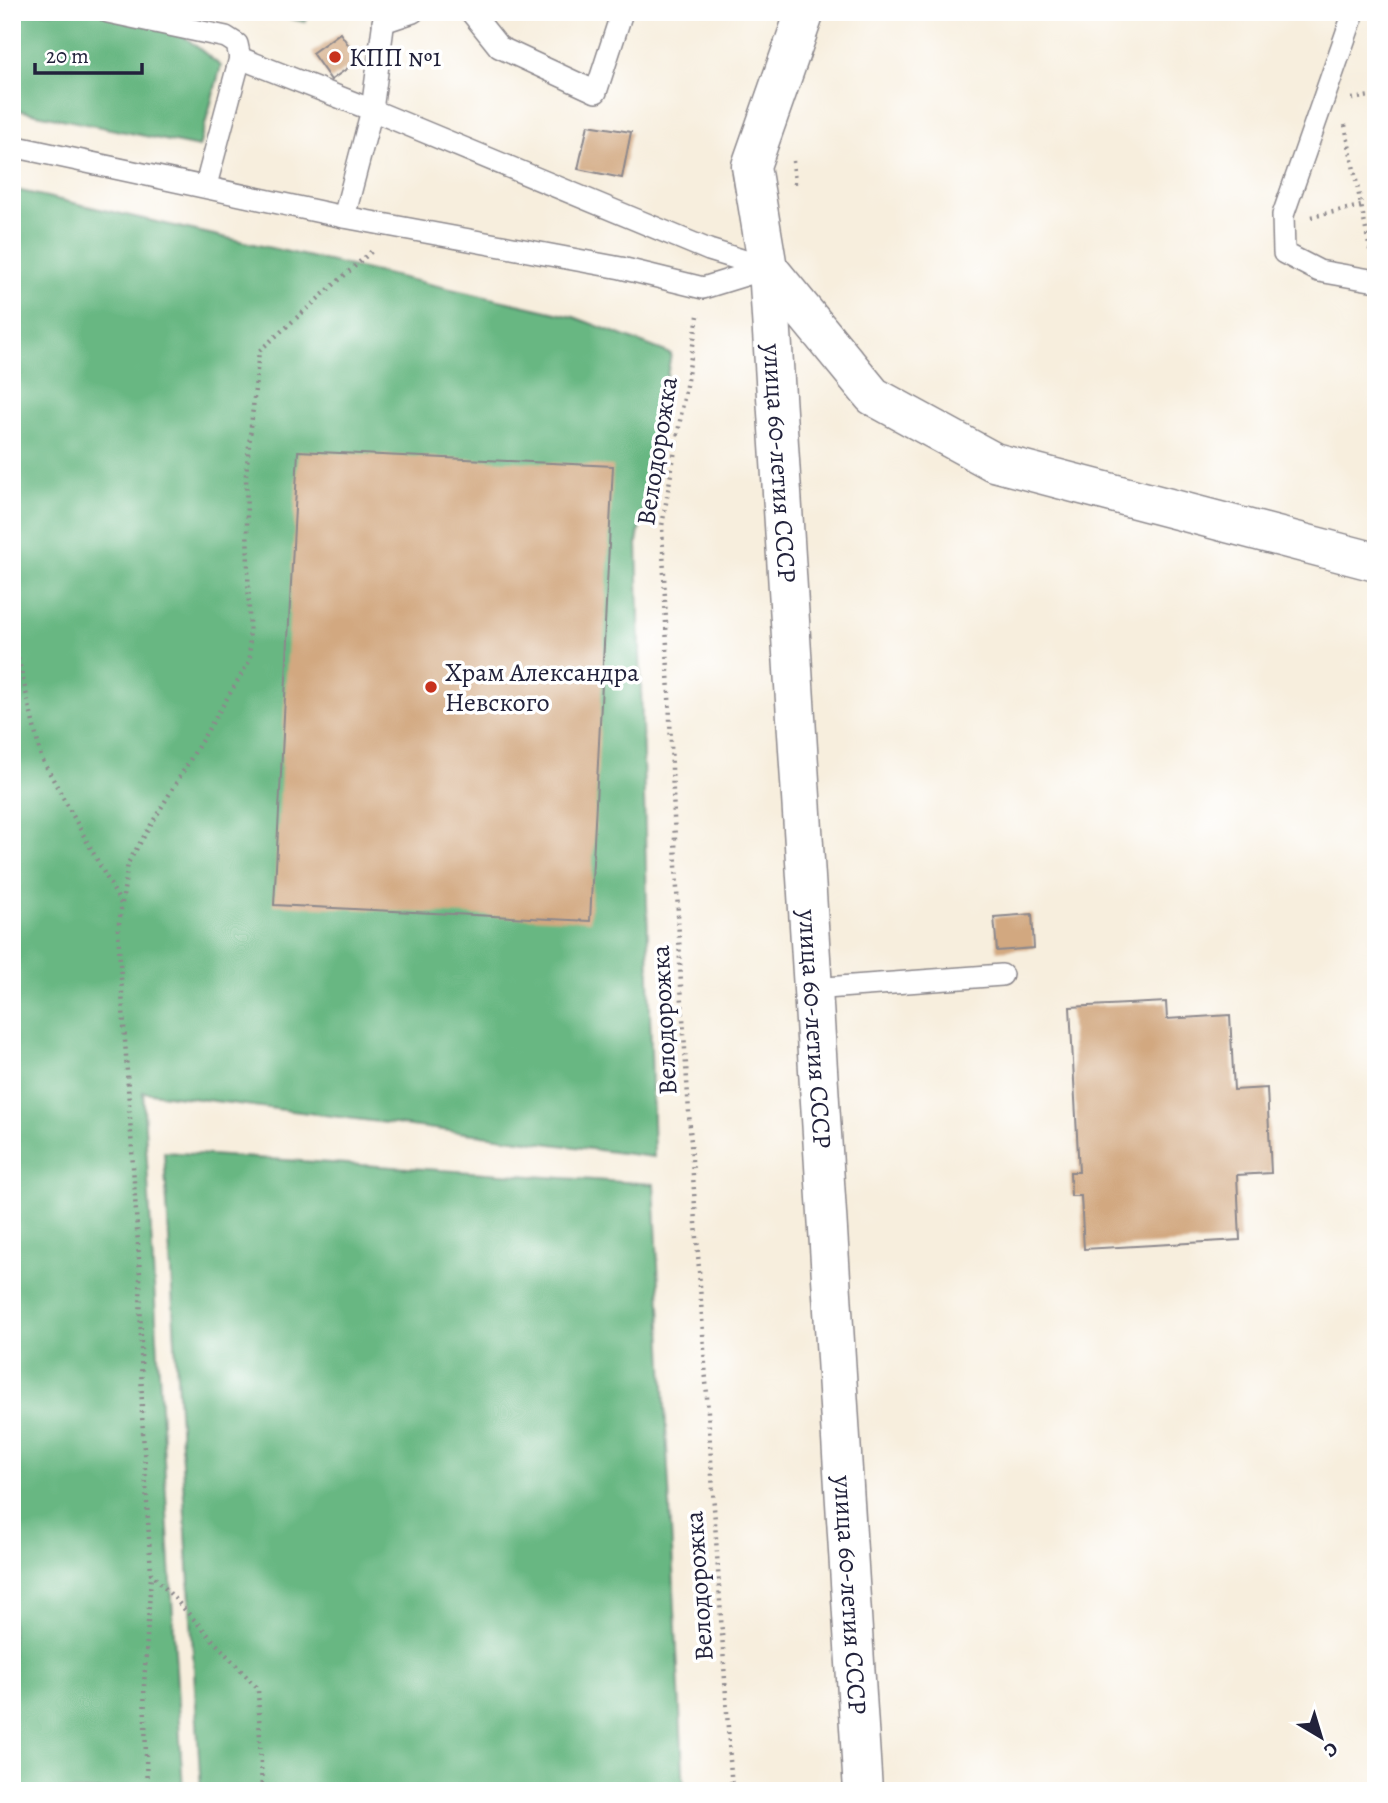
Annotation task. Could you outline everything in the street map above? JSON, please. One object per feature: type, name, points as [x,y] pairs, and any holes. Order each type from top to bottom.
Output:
[{"type":"main road","name":"улица 60-летия СССР","points":[[805,12],[751,166],[768,268],[863,1791]]},
{"type":"main road","points":[[768,268],[873,396],[994,462],[1376,562]]},
{"type":"lane","points":[[108,12],[226,37],[237,44],[240,58],[206,185]]},
{"type":"lane","points":[[344,217],[372,110],[384,17],[413,12]]},
{"type":"lane","points":[[471,12],[499,47],[596,92],[622,12]]},
{"type":"lane","points":[[1354,12],[1283,215],[1284,253],[1319,271],[1376,281]]},
{"type":"lane","points":[[240,58],[709,250],[768,268]]},
{"type":"lane","points":[[12,146],[206,185],[344,217],[621,268],[703,288],[768,268]]},
{"type":"lane","points":[[812,989],[1002,975]]},
{"type":"path","points":[[1340,101],[1376,95]]},
{"type":"path","points":[[1343,114],[1371,256]]},
{"type":"path","points":[[1301,219],[1361,206]]},
{"type":"path","points":[[147,1791],[144,1685],[151,1573],[142,1415],[140,1276],[118,930],[121,905],[128,863],[250,660],[246,474],[259,351],[399,227]]},
{"type":"path","name":"Велодорожка","points":[[703,288],[662,526],[681,986],[732,1791]]},
{"type":"path","points":[[12,603],[17,653],[41,757],[121,905]]},
{"type":"path","points":[[151,1573],[258,1689],[262,1791]]},
{"type":"green space","points":[[12,12],[108,12],[171,26],[221,66],[199,147],[12,109]]},
{"type":"green space","points":[[263,12],[310,12],[305,22]]},
{"type":"green space","points":[[12,189],[574,317],[671,354],[637,542],[654,1157],[143,1092],[183,1791],[12,1791]]},
{"type":"green space","points":[[164,1152],[654,1184],[684,1791],[201,1791]]},
{"type":"building","name":"КПП №1","points":[[340,33],[359,60],[331,80],[312,53]]},
{"type":"building","points":[[588,125],[631,132],[622,178],[578,169]]},
{"type":"building","points":[[298,451],[613,466],[590,921],[274,905]]},
{"type":"building","points":[[1032,914],[1034,948],[997,951],[994,917]]},
{"type":"building","points":[[1166,1002],[1167,1019],[1230,1015],[1234,1090],[1267,1088],[1271,1173],[1237,1175],[1240,1240],[1084,1249],[1081,1196],[1071,1196],[1070,1172],[1079,1172],[1070,1007]]},
{"type":"place","name":"КПП №1","points":[[335,57]]},
{"type":"place","name":"Храм Александра Невского","points":[[431,687]]}]
